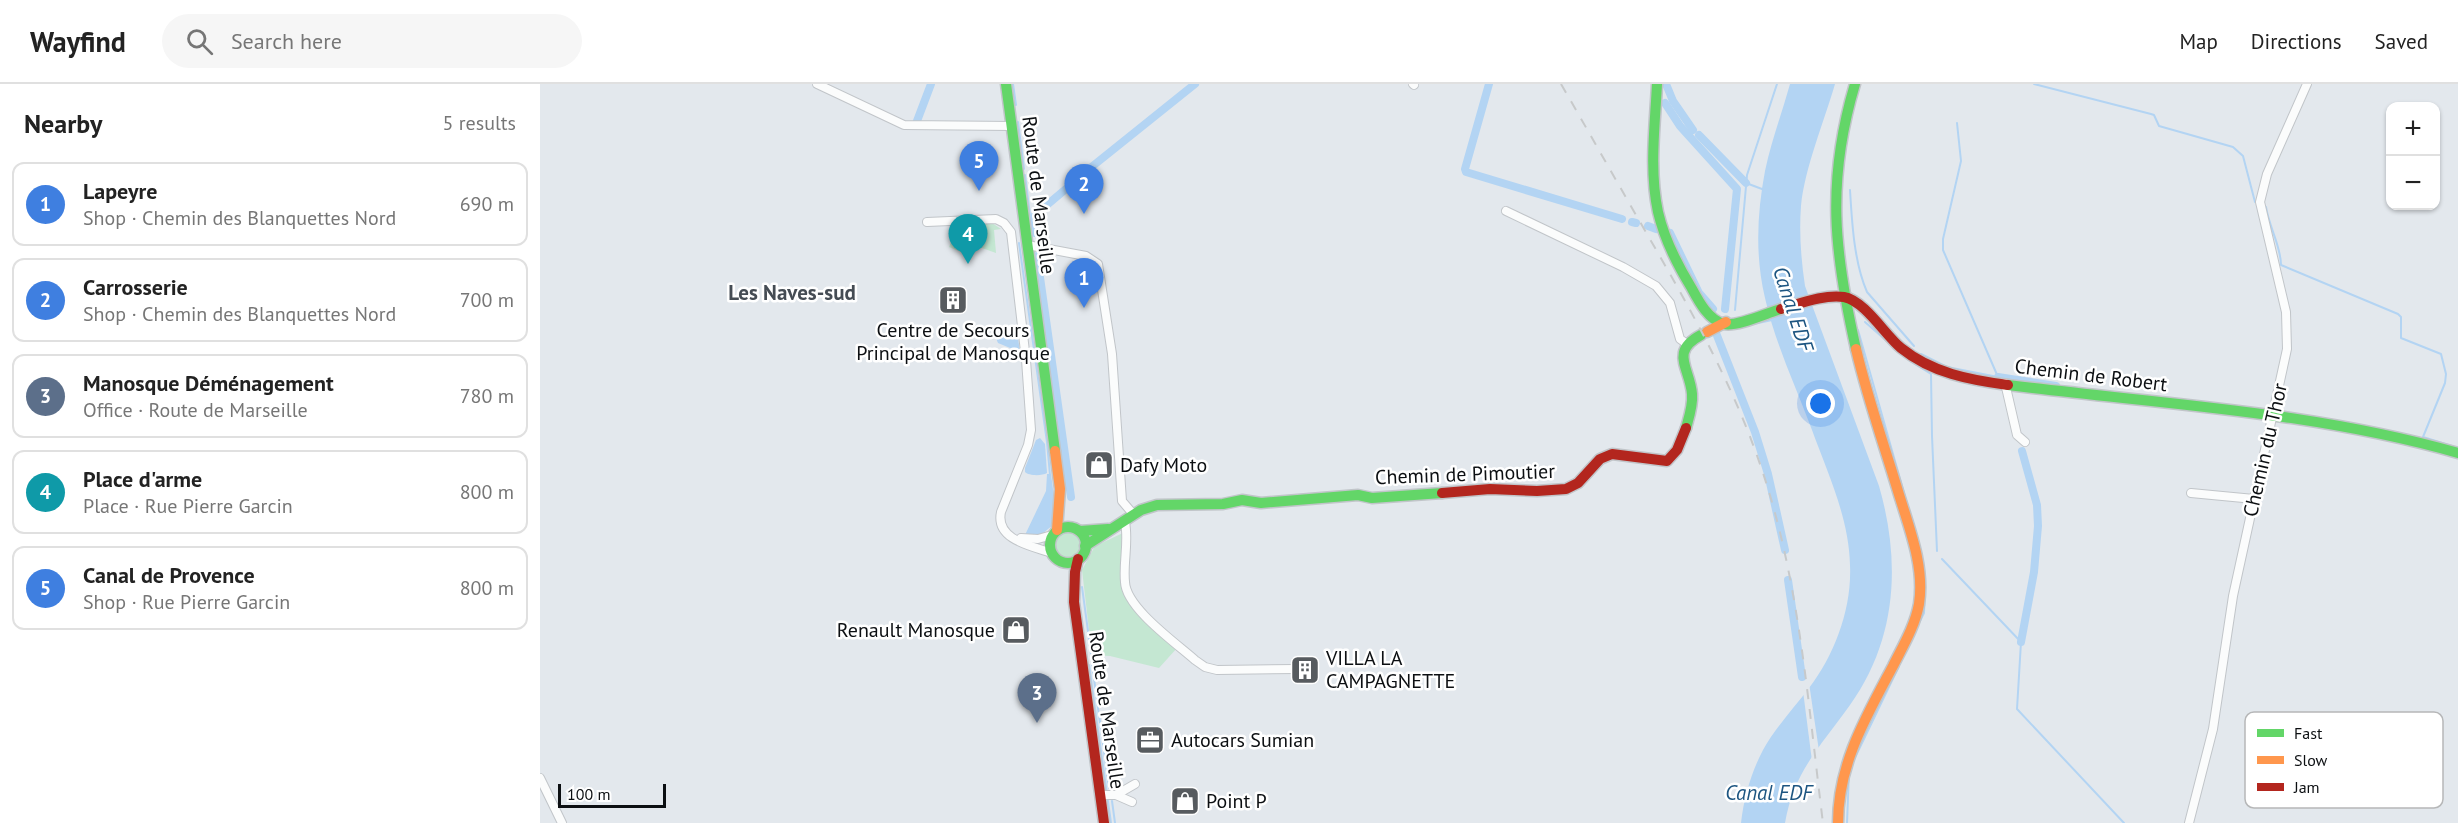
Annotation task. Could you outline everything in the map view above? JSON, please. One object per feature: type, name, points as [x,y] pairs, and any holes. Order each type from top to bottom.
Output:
[{"type":"main road","name":"Route de Marseille","points":[[1006,84],[1060,489],[1055,533]]},
{"type":"main road","points":[[1657,84],[1654,157],[1660,216],[1663,229],[1686,279],[1710,316],[1728,325],[1827,298],[1845,297]]},
{"type":"main road","points":[[1838,823],[1837,793],[1845,764],[1911,630],[1920,597],[1915,549],[1852,328],[1838,245],[1836,181],[1840,144],[1855,84]]},
{"type":"main road","name":"Chemin de Robert","points":[[1845,297],[1853,301],[1901,348],[1923,363],[1949,374],[2005,383],[2274,414],[2408,437],[2458,453]]},
{"type":"main road","points":[[1852,328],[1857,315],[1865,313]]},
{"type":"main road","points":[[1687,344],[1721,320]]},
{"type":"main road","name":"Chemin de Pimoutier","points":[[1086,546],[1150,506],[1223,504],[1245,500],[1261,503],[1358,495],[1380,497],[1490,489],[1498,491],[1560,489],[1574,486],[1608,454],[1667,461],[1674,457],[1688,424],[1692,404],[1692,392],[1683,355],[1687,344]]},
{"type":"main road","name":"Route de Marseille","points":[[1060,489],[1077,530]]},
{"type":"main road","points":[[1066,527],[1077,530],[1085,539],[1086,546],[1078,559],[1068,563],[1055,557],[1050,546],[1055,533],[1066,527]]},
{"type":"main road","name":"Chemin de Pimoutier","points":[[1077,530],[1114,528]]},
{"type":"main road","name":"Route de Marseille","points":[[1055,557],[1066,572],[1074,602],[1104,823]]},
{"type":"main road","name":"Route de Marseille","points":[[1074,602],[1078,559]]},
{"type":"street","points":[[817,84],[904,124],[1012,126]]},
{"type":"street","name":"Chemin du Thor","points":[[2188,823],[2213,729],[2233,596],[2287,348],[2288,324],[2261,212],[2261,194],[2272,161],[2307,84]]},
{"type":"street","points":[[1506,212],[1623,267],[1656,286],[1670,303],[1680,339],[1687,344]]},
{"type":"street","points":[[927,222],[996,219],[1005,223],[1012,234],[1031,430],[1030,440],[1000,515],[1001,527],[1010,536],[1055,557]]},
{"type":"street","points":[[1027,245],[1086,256],[1098,264],[1112,354],[1122,501],[1129,519],[1125,583],[1128,595],[1142,612],[1205,667],[1234,671],[1296,669]]},
{"type":"street","points":[[2005,383],[2017,435],[2025,442]]},
{"type":"street","points":[[2191,493],[2253,499]]},
{"type":"street","points":[[1010,536],[1032,539],[1055,533]]},
{"type":"street","points":[[540,778],[561,823]]},
{"type":"street","points":[[1116,795],[1135,784]]},
{"type":"street","points":[[1100,795],[1116,795],[1132,802]]},
{"type":"green space","points":[[992,223],[1001,229],[994,230],[996,253],[965,242],[961,252],[949,247],[958,225]]},
{"type":"green space","points":[[1067,532],[1076,536],[1080,545],[1076,554],[1067,558],[1058,554],[1054,545],[1058,536]]},
{"type":"green space","points":[[1123,533],[1121,585],[1126,599],[1177,648],[1159,668],[1110,656],[1092,655],[1082,570],[1095,546]]},
{"type":"water","name":"Canal EDF","points":[[1790,84],[1835,84],[1803,191],[1800,226],[1802,266],[1805,286],[1879,486],[1886,515],[1892,571],[1886,627],[1866,680],[1802,774],[1789,805],[1785,823],[1741,823],[1749,785],[1763,750],[1818,675],[1834,645],[1845,614],[1850,581],[1849,548],[1842,513],[1774,332],[1765,298],[1758,250],[1765,171]]},
{"type":"water","points":[[1002,332],[1018,338],[1020,352],[998,343],[995,336]]},
{"type":"water","points":[[1040,438],[1045,444],[1047,473],[1029,474],[1025,472],[1025,468],[1036,440]]},
{"type":"water","points":[[1047,474],[1051,474],[1055,504],[1053,525],[1042,534],[1025,535],[1046,491]]},
{"type":"pier","points":[[1809,683],[1819,751],[1812,761],[1803,691]]},
{"type":"waterway","points":[[917,121],[931,84]]},
{"type":"waterway","points":[[1013,84],[1016,105]]},
{"type":"waterway","points":[[1079,177],[1195,84]]},
{"type":"waterway","points":[[1489,84],[1466,172],[1622,219]]},
{"type":"waterway","points":[[1666,84],[1673,101],[1693,130]]},
{"type":"waterway","points":[[1735,310],[1747,175],[1777,84]]},
{"type":"waterway","points":[[2034,84],[2151,114],[2154,115],[2159,126],[2233,147],[2243,156],[2255,202]]},
{"type":"waterway","points":[[1665,103],[1680,126],[1737,189],[1725,309]]},
{"type":"waterway","points":[[1018,122],[1024,169]]},
{"type":"waterway","points":[[1957,123],[1961,161],[1943,239],[1943,250],[1998,377]]},
{"type":"waterway","points":[[1699,135],[1746,183]]},
{"type":"waterway","points":[[1025,175],[1031,223]]},
{"type":"waterway","points":[[1035,233],[1035,215],[1073,183]]},
{"type":"waterway","points":[[1746,183],[1762,189]]},
{"type":"waterway","points":[[1850,190],[1856,255],[1867,292],[1914,346]]},
{"type":"waterway","points":[[2266,207],[2281,265],[2398,314],[2401,317],[2401,338],[2441,354],[2446,374],[2445,383],[2423,437],[2452,446]]},
{"type":"waterway","points":[[1632,222],[1636,223]]},
{"type":"waterway","points":[[1648,226],[1656,229]]},
{"type":"waterway","points":[[1670,233],[1699,293],[1713,309]]},
{"type":"waterway","points":[[1019,243],[1050,475]]},
{"type":"waterway","points":[[1037,256],[1071,497]]},
{"type":"waterway","points":[[1740,327],[1772,320]]},
{"type":"waterway","points":[[1865,322],[1906,358]]},
{"type":"waterway","points":[[1858,330],[1915,532]]},
{"type":"waterway","points":[[1716,333],[1755,432],[1768,474],[1785,550]]},
{"type":"waterway","points":[[1921,354],[1947,367],[1998,377]]},
{"type":"waterway","points":[[1910,361],[1931,374],[1937,551]]},
{"type":"waterway","points":[[1998,377],[2056,386]]},
{"type":"waterway","points":[[2021,642],[2034,572],[2038,526],[2037,505],[2022,451]]},
{"type":"waterway","points":[[1921,552],[1925,585]]},
{"type":"waterway","points":[[1942,559],[2021,642],[2017,709],[2124,823]]},
{"type":"waterway","points":[[1788,580],[1802,677]]},
{"type":"waterway","points":[[1082,587],[1091,653]]},
{"type":"waterway","points":[[1919,623],[1924,613],[1925,590]]},
{"type":"waterway","points":[[1092,664],[1109,788]]},
{"type":"waterway","points":[[1089,665],[1111,823]]},
{"type":"waterway","points":[[1851,766],[1899,666]]},
{"type":"waterway","points":[[1847,823],[1849,772]]},
{"type":"waterway","points":[[1112,801],[1115,823]]},
{"type":"railway","points":[[1561,84],[1680,291],[1725,378],[1762,470],[1775,513],[1794,600],[1823,823]]},
{"type":"traffic: fast","points":[[1006,84],[1055,451]]},
{"type":"traffic: fast","points":[[1657,84],[1653,148],[1655,196],[1664,231],[1681,269],[1704,309],[1718,322],[1736,323],[1781,309]]},
{"type":"traffic: fast","points":[[1855,84],[1840,153],[1836,216],[1842,280],[1856,349]]},
{"type":"traffic: fast","points":[[1686,428],[1692,398],[1684,354],[1691,341],[1701,335]]},
{"type":"traffic: fast","points":[[2008,385],[2291,418],[2347,427],[2458,453]]},
{"type":"traffic: fast","points":[[1085,546],[1141,510],[1157,505],[1223,504],[1242,500],[1261,503],[1358,495],[1372,498],[1442,493]]},
{"type":"traffic: fast","points":[[1068,527],[1081,532],[1086,545],[1081,558],[1068,563],[1055,558],[1050,545],[1055,532],[1068,527]]},
{"type":"traffic: fast","points":[[1080,531],[1108,529]]},
{"type":"traffic: slow","points":[[1707,332],[1726,322]]},
{"type":"traffic: slow","points":[[1838,823],[1839,801],[1848,761],[1864,723],[1912,628],[1919,604],[1920,589],[1918,560],[1856,349]]},
{"type":"traffic: slow","points":[[1055,451],[1060,489],[1057,530]]},
{"type":"traffic: jam","points":[[1781,309],[1820,298],[1844,297],[1860,305],[1901,348],[1925,364],[1966,378],[2008,385]]},
{"type":"traffic: jam","points":[[1442,493],[1490,489],[1537,491],[1566,489],[1578,483],[1600,459],[1612,454],[1667,461],[1677,450],[1686,428]]},
{"type":"traffic: jam","points":[[1078,559],[1074,602],[1104,823]]},
{"type":"place","name":"Canal de Provence","points":[[979,191]]},
{"type":"place","name":"Carrosserie","points":[[1084,214]]},
{"type":"place","name":"Place d'arme","points":[[968,264]]},
{"type":"place","name":"Centre de Secours Principal de Manosque","points":[[953,300]]},
{"type":"place","name":"Lapeyre","points":[[1084,308]]},
{"type":"place","name":"Dafy Moto","points":[[1099,465]]},
{"type":"place","name":"Renault Manosque","points":[[1016,630]]},
{"type":"place","name":"VILLA LA CAMPAGNETTE","points":[[1305,670]]},
{"type":"place","name":"Manosque Déménagement","points":[[1037,723]]},
{"type":"place","name":"Autocars Sumian","points":[[1150,740]]},
{"type":"place","name":"Point P","points":[[1185,801]]},
{"type":"district","name":"Les Naves-sud","points":[[792,293]]}]
